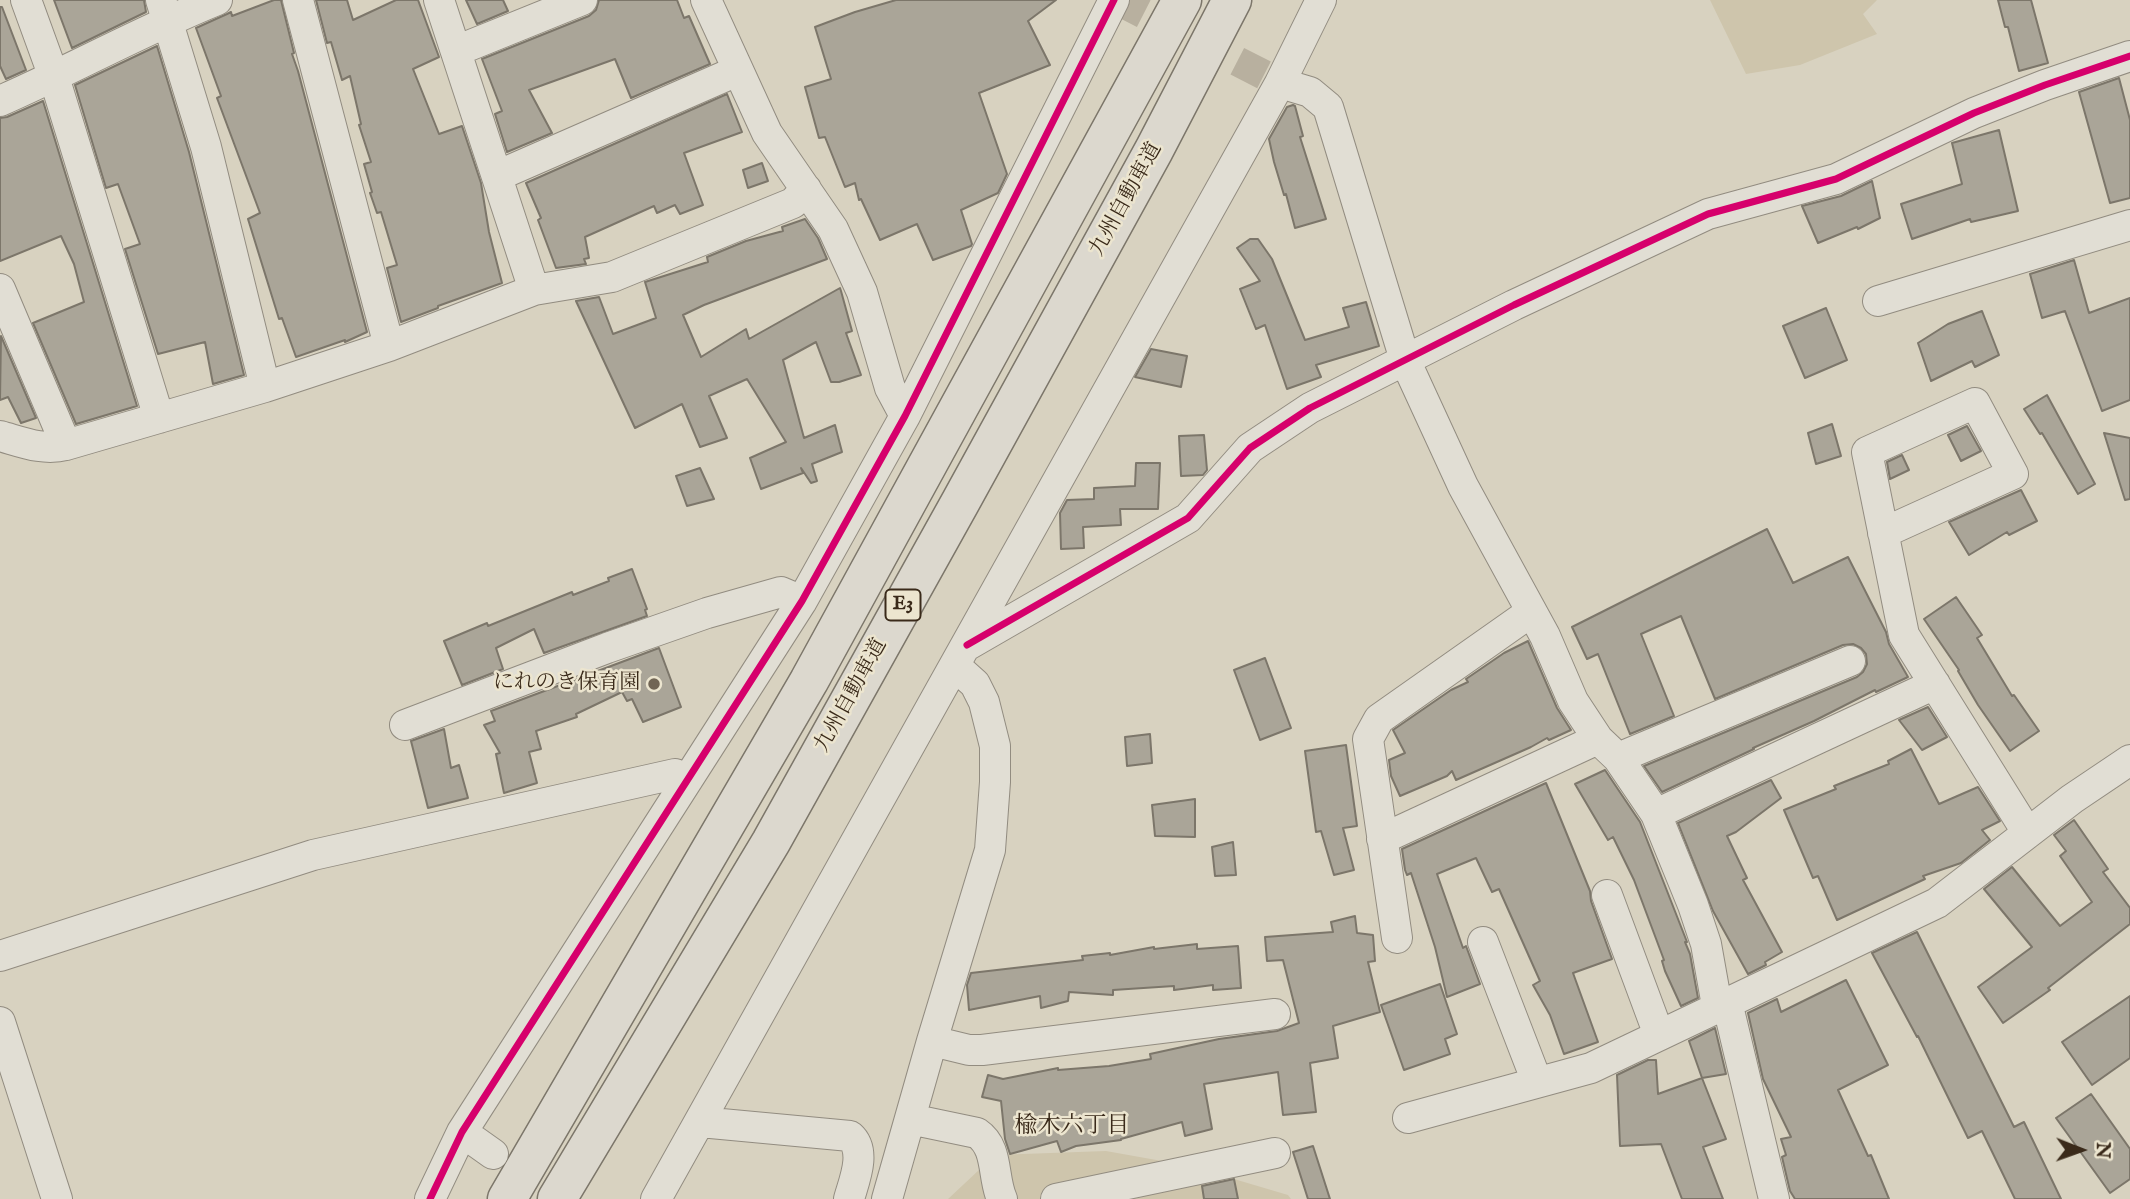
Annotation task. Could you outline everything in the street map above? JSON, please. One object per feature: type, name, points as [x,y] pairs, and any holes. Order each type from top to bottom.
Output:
[{"type":"highway","name":"E3","points":[[507,1199],[809,681],[1182,0]]},
{"type":"highway","name":"九州自動車道","points":[[557,1199],[778,830],[1154,150],[1232,0]]},
{"type":"street","points":[[26,0],[54,77],[159,418]]},
{"type":"street","points":[[0,101],[54,77],[164,10],[217,0]]},
{"type":"street","points":[[298,0],[389,346]]},
{"type":"street","points":[[439,0],[534,290]]},
{"type":"street","points":[[456,51],[582,0]]},
{"type":"street","points":[[706,0],[767,133],[833,229],[862,292],[890,388],[905,415]]},
{"type":"street","points":[[430,1199],[462,1132],[802,601],[905,415],[1114,0]]},
{"type":"street","points":[[656,1199],[1280,83],[1321,0]]},
{"type":"street","points":[[164,10],[206,147],[265,387]]},
{"type":"street","points":[[961,655],[1188,518],[1250,448],[1310,408],[1514,305],[1708,214],[1836,179],[1974,113],[2130,56]]},
{"type":"street","points":[[497,176],[737,71]]},
{"type":"street","points":[[1280,83],[1310,92],[1328,107],[1405,360],[1463,486],[1545,636],[1573,701],[1656,814],[1706,944],[1774,1199]]},
{"type":"street","points":[[0,436],[53,448],[265,387],[389,346],[534,290],[612,277],[793,203],[806,189]]},
{"type":"street","points":[[1878,301],[2130,225]]},
{"type":"street","points":[[0,289],[66,445]]},
{"type":"street","points":[[1883,533],[2013,474],[1975,403],[1867,452],[1883,533],[1904,635],[2027,832]]},
{"type":"street","points":[[405,725],[707,613],[781,593],[802,601]]},
{"type":"street","points":[[1397,938],[1368,739],[1379,719],[1531,612]]},
{"type":"street","points":[[887,1199],[990,850],[995,746],[984,702],[961,655]]},
{"type":"street","points":[[1382,839],[1608,749],[1850,662]]},
{"type":"street","points":[[1656,814],[1935,684]]},
{"type":"street","points":[[1408,1118],[1591,1068],[1937,903],[2027,832],[2130,760]]},
{"type":"street","points":[[0,956],[313,855],[675,774],[688,779]]},
{"type":"street","points":[[1607,895],[1658,1035]]},
{"type":"street","points":[[1483,942],[1537,1082]]},
{"type":"street","points":[[932,1041],[968,1050],[982,1050],[1275,1014]]},
{"type":"street","points":[[0,1022],[57,1199]]},
{"type":"street","points":[[910,1119],[977,1133],[986,1139],[991,1149],[997,1189],[1002,1199]]},
{"type":"street","points":[[700,1122],[850,1136],[858,1148],[858,1166],[849,1199]]},
{"type":"street","points":[[462,1132],[493,1154]]},
{"type":"street","points":[[1056,1199],[1275,1153]]},
{"type":"shaded area","points":[[1710,0],[1877,0],[1863,14],[1877,34],[1800,65],[1746,74]]},
{"type":"shaded area","points":[[1106,1151],[1190,1166],[1288,1195],[1291,1199],[948,1199],[995,1155]]},
{"type":"building","points":[[54,0],[144,0],[146,12],[72,48]]},
{"type":"building","points":[[274,0],[281,0],[294,53],[292,54],[367,332],[345,342],[296,357],[282,318],[279,319],[248,219],[260,213],[217,98],[221,96],[196,28],[231,12],[232,16]]},
{"type":"building","points":[[316,0],[347,0],[353,20],[396,0],[418,0],[439,57],[413,69],[439,134],[462,126],[481,183],[489,232],[502,283],[401,322],[387,268],[397,265],[381,212],[377,213],[370,193],[372,192],[364,164],[371,162],[359,125],[361,124],[350,76],[342,80],[331,42],[327,43]]},
{"type":"building","points":[[466,0],[503,0],[508,11],[477,24]]},
{"type":"building","points":[[599,0],[677,0],[684,18],[689,16],[710,64],[631,98],[615,59],[529,90],[552,133],[507,152],[495,114],[502,111],[482,59],[589,16],[596,10]]},
{"type":"building","points":[[896,0],[1056,0],[1028,21],[1050,65],[979,93],[1007,174],[998,193],[961,210],[971,246],[933,260],[917,224],[880,240],[861,199],[859,200],[855,183],[845,187],[825,137],[819,138],[805,87],[831,79],[815,27]]},
{"type":"building","points":[[1998,0],[2031,0],[2048,63],[2019,71]]},
{"type":"building","points":[[0,7],[26,70],[6,79],[0,66]]},
{"type":"building","points":[[157,46],[189,152],[244,375],[213,384],[205,342],[158,354],[125,249],[140,244],[118,184],[106,188],[75,85]]},
{"type":"building","points":[[2119,78],[2130,120],[2130,198],[2110,203],[2079,92]]},
{"type":"building","points":[[727,94],[742,132],[684,153],[703,205],[680,214],[675,205],[657,213],[654,206],[585,237],[589,258],[584,259],[586,264],[556,268],[538,220],[541,218],[526,183]]},
{"type":"building","points":[[43,101],[137,406],[76,424],[33,323],[84,302],[74,264],[61,236],[0,261],[0,118]]},
{"type":"building","points":[[1293,105],[1303,136],[1300,137],[1326,219],[1295,228],[1269,139],[1287,107]]},
{"type":"building","points":[[1999,130],[2018,211],[1971,222],[1970,219],[1912,239],[1901,204],[1962,184],[1952,143]]},
{"type":"building","points":[[762,163],[768,181],[748,188],[743,170]]},
{"type":"building","points":[[1872,181],[1880,218],[1818,243],[1802,206],[1841,196]]},
{"type":"building","points":[[805,219],[818,238],[827,259],[683,315],[701,357],[746,329],[749,339],[840,288],[852,331],[846,333],[861,375],[831,382],[816,342],[783,360],[804,438],[835,425],[842,452],[812,464],[817,481],[811,483],[801,468],[803,473],[761,489],[750,458],[786,442],[747,379],[709,396],[727,438],[700,447],[682,404],[635,428],[576,301],[599,297],[613,334],[656,318],[645,282],[708,262],[707,257],[746,241],[783,231],[782,227]]},
{"type":"building","points":[[1250,239],[1258,239],[1272,259],[1305,340],[1349,327],[1343,308],[1366,302],[1379,346],[1316,365],[1321,377],[1287,389],[1265,325],[1256,329],[1240,289],[1260,281],[1237,248]]},
{"type":"building","points":[[2074,260],[2089,313],[2130,298],[2130,400],[2102,411],[2065,311],[2042,318],[2030,274]]},
{"type":"building","points":[[1826,308],[1847,360],[1805,378],[1783,326]]},
{"type":"building","points":[[1982,311],[1999,355],[1975,367],[1972,361],[1931,381],[1918,343],[1948,324]]},
{"type":"building","points":[[1,336],[36,418],[21,423],[8,397],[0,400]]},
{"type":"building","points":[[1151,349],[1187,356],[1181,387],[1135,377]]},
{"type":"building","points":[[2047,395],[2095,484],[2078,494],[2042,433],[2040,434],[2024,409]]},
{"type":"building","points":[[1832,424],[1841,456],[1816,464],[1808,433]]},
{"type":"building","points":[[1967,426],[1981,451],[1961,461],[1948,435]]},
{"type":"building","points":[[2104,433],[2130,438],[2130,499],[2125,500]]},
{"type":"building","points":[[1204,435],[1207,470],[1203,475],[1181,476],[1179,436]]},
{"type":"building","points":[[1902,455],[1909,470],[1890,479],[1887,462]]},
{"type":"building","points":[[1136,463],[1160,463],[1158,509],[1120,509],[1121,525],[1083,527],[1084,548],[1061,549],[1060,513],[1067,500],[1094,499],[1094,488],[1135,486]]},
{"type":"building","points":[[700,468],[714,499],[687,506],[676,476]]},
{"type":"building","points":[[2021,490],[2037,521],[2009,535],[2007,532],[1969,555],[1949,522]]},
{"type":"building","points":[[1767,529],[1793,583],[1848,557],[1886,632],[1889,644],[1908,677],[1876,692],[1875,690],[1662,792],[1644,766],[1857,677],[1867,664],[1866,654],[1853,644],[1843,645],[1715,699],[1681,616],[1641,634],[1674,716],[1630,734],[1598,654],[1587,659],[1572,627]]},
{"type":"building","points":[[632,569],[647,609],[647,616],[544,653],[534,629],[496,648],[503,669],[462,685],[444,641],[572,592],[573,595]]},
{"type":"building","points":[[1956,597],[1982,635],[1977,638],[2012,696],[2014,695],[2039,731],[2010,751],[1924,619]]},
{"type":"building","points":[[1528,641],[1557,708],[1571,730],[1549,740],[1547,738],[1456,780],[1452,771],[1447,776],[1400,796],[1391,776],[1389,760],[1405,753],[1393,730],[1451,690],[1468,682],[1466,679],[1504,653]]},
{"type":"building","points":[[659,648],[681,707],[643,722],[632,699],[627,701],[622,692],[576,714],[577,717],[536,731],[541,749],[529,752],[537,783],[504,793],[496,754],[500,753],[484,725],[495,721],[491,711]]},
{"type":"building","points":[[1265,658],[1291,728],[1260,740],[1234,670]]},
{"type":"building","points":[[1928,707],[1947,737],[1922,750],[1899,720]]},
{"type":"building","points":[[444,729],[451,768],[459,765],[468,798],[428,808],[411,741]]},
{"type":"building","points":[[1150,734],[1152,763],[1127,766],[1125,737]]},
{"type":"building","points":[[1346,745],[1357,826],[1343,828],[1354,870],[1334,875],[1321,831],[1316,832],[1305,751]]},
{"type":"building","points":[[1911,749],[1939,804],[1978,787],[2000,821],[1982,830],[1990,840],[1961,863],[1923,876],[1925,879],[1837,920],[1818,876],[1813,878],[1784,810],[1889,764],[1888,761]]},
{"type":"building","points":[[1605,770],[1640,822],[1687,942],[1698,998],[1681,1006],[1665,971],[1664,960],[1634,880],[1613,837],[1608,840],[1575,784]]},
{"type":"building","points":[[1771,780],[1781,798],[1727,836],[1747,878],[1743,880],[1782,952],[1765,962],[1766,965],[1748,974],[1713,911],[1678,823]]},
{"type":"building","points":[[1546,783],[1590,891],[1591,901],[1612,959],[1573,973],[1598,1042],[1564,1054],[1550,1015],[1533,985],[1540,981],[1499,889],[1492,892],[1476,858],[1437,874],[1463,948],[1466,946],[1480,984],[1447,997],[1435,947],[1411,873],[1407,875],[1405,870],[1402,849]]},
{"type":"building","points":[[1195,799],[1195,837],[1155,836],[1152,805]]},
{"type":"building","points":[[2074,820],[2108,869],[2103,872],[2130,908],[2130,924],[2048,988],[2050,990],[2003,1023],[1978,987],[2032,947],[1984,889],[2012,867],[2060,926],[2092,902],[2060,856],[2066,851],[2054,835]]},
{"type":"building","points":[[1233,842],[1236,875],[1215,876],[1212,847]]},
{"type":"building","points":[[1355,916],[1357,933],[1373,935],[1375,961],[1368,962],[1380,1012],[1333,1026],[1338,1058],[1310,1063],[1316,1112],[1283,1115],[1278,1072],[1204,1084],[1212,1129],[1185,1136],[1182,1122],[1121,1140],[1076,1146],[1061,1152],[1057,1141],[1010,1154],[1005,1139],[1001,1101],[982,1097],[988,1075],[1003,1079],[1058,1068],[1109,1066],[1151,1059],[1150,1054],[1219,1039],[1277,1031],[1299,1023],[1283,960],[1267,961],[1265,937],[1333,932],[1331,922]]},
{"type":"building","points":[[1917,932],[2014,1127],[2024,1122],[2061,1199],[2015,1199],[1982,1131],[1968,1138],[1918,1036],[1872,953]]},
{"type":"building","points":[[1197,944],[1197,949],[1238,946],[1241,988],[1213,990],[1213,985],[1174,990],[1174,986],[1113,990],[1113,995],[1069,992],[1068,1001],[1041,1008],[1040,996],[969,1010],[967,985],[971,973],[1083,960],[1082,956]]},
{"type":"building","points":[[1846,980],[1888,1065],[1838,1090],[1868,1156],[1871,1155],[1889,1199],[1795,1199],[1790,1191],[1782,1157],[1786,1155],[1781,1139],[1791,1137],[1763,1079],[1748,1013],[1777,999],[1781,1012]]},
{"type":"building","points":[[1440,984],[1457,1034],[1445,1039],[1450,1054],[1404,1070],[1381,1005]]},
{"type":"building","points":[[2130,996],[2130,1058],[2092,1085],[2062,1042]]},
{"type":"building","points":[[1715,1028],[1726,1074],[1702,1078],[1689,1041]]},
{"type":"building","points":[[1648,1060],[1656,1060],[1658,1094],[1702,1078],[1726,1139],[1703,1147],[1723,1199],[1682,1199],[1661,1144],[1620,1146],[1617,1075]]},
{"type":"building","points":[[2091,1094],[2130,1149],[2130,1179],[2110,1193],[2056,1118]]},
{"type":"building","points":[[1313,1146],[1330,1199],[1308,1199],[1293,1152]]},
{"type":"building","points":[[1234,1179],[1238,1199],[1204,1199],[1202,1186]]},
{"type":"tunnel","points":[[1117,0],[1280,83]]},
{"type":"cycle path","points":[[430,1199],[462,1132],[802,601],[905,416],[1114,0]]},
{"type":"cycle path","points":[[967,645],[1188,518],[1250,448],[1310,408],[1514,305],[1708,214],[1836,179],[1974,113],[2130,56]]},
{"type":"place","name":"にれのき保育園","points":[[654,684]]},
{"type":"district","name":"楡木六丁目","points":[[1072,1127]]}]
